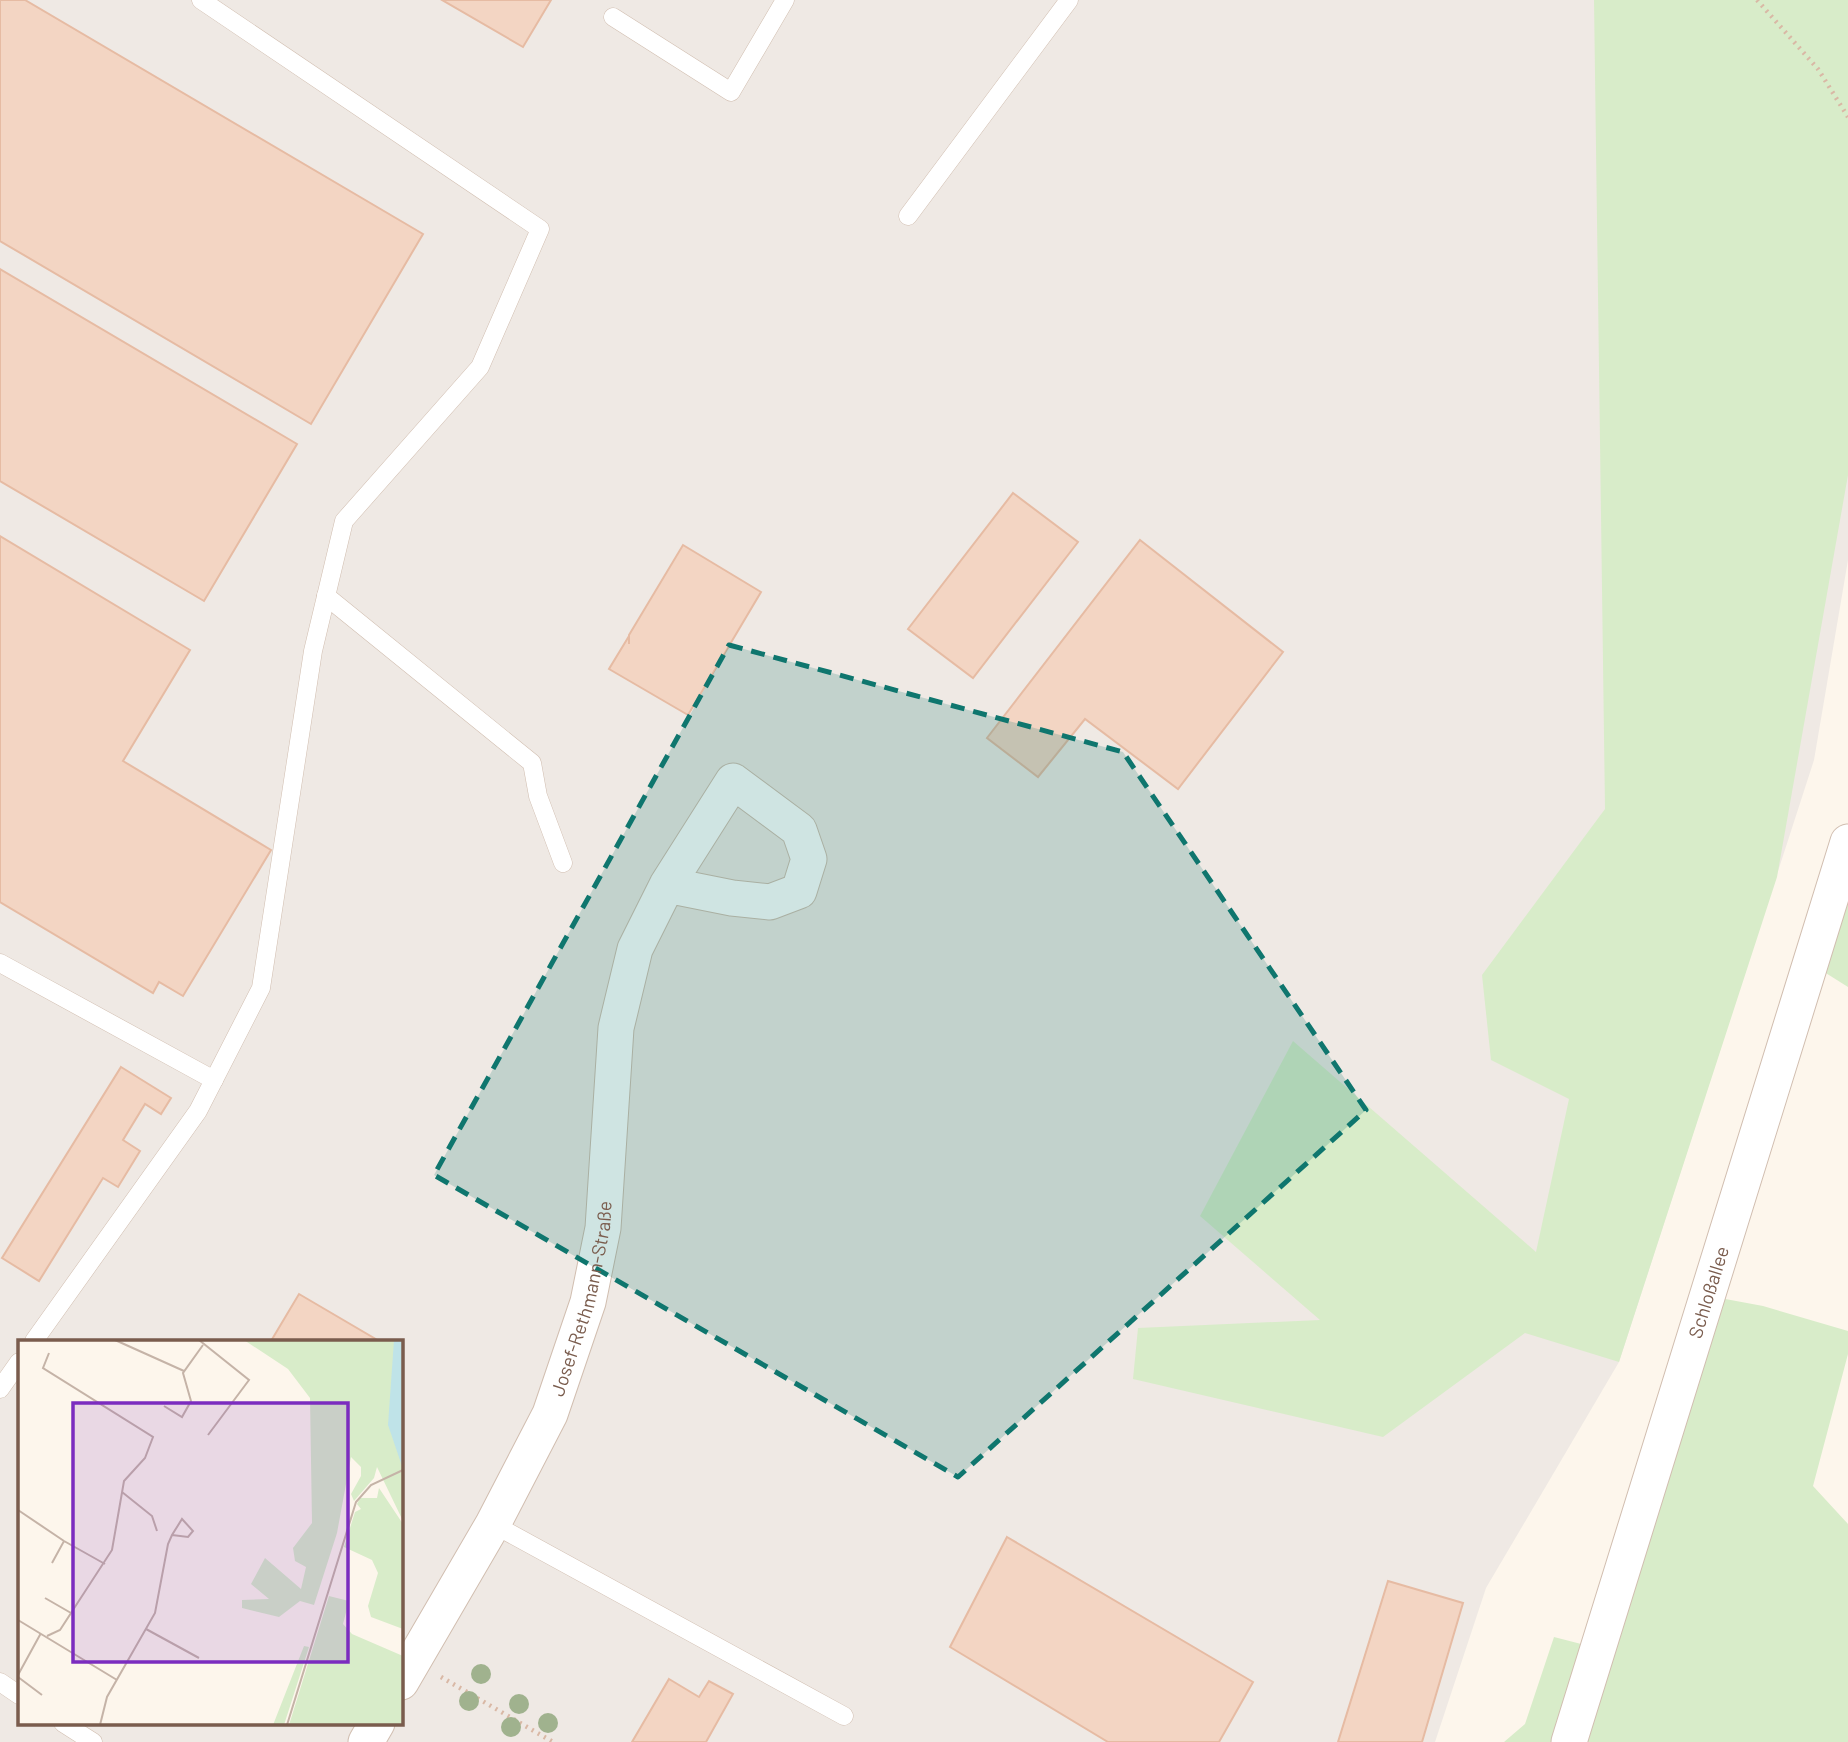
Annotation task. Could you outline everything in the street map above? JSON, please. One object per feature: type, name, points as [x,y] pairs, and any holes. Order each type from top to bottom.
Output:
[{"type":"street","name":"Schloßallee","points":[[1569,1742],[1848,842]]},
{"type":"street","name":"Josef-Rethmann-Straße","points":[[407,1672],[493,1524],[550,1414],[588,1302],[603,1228],[617,1028],[635,949],[667,885]]},
{"type":"street","points":[[366,1742],[376,1724]]},
{"type":"lane","points":[[35,1340],[198,1111],[261,988],[313,651],[344,522],[480,367],[540,229],[201,0]]},
{"type":"lane","points":[[613,18],[731,92],[785,0]]},
{"type":"lane","points":[[908,216],[1069,0]]},
{"type":"lane","points":[[326,596],[532,762],[538,796],[563,863]]},
{"type":"lane","points":[[0,963],[214,1080]]},
{"type":"lane","points":[[0,1389],[18,1363]]},
{"type":"lane","points":[[493,1524],[844,1716]]},
{"type":"lane","points":[[0,1682],[18,1694]]},
{"type":"lane","points":[[65,1724],[93,1742]]},
{"type":"path","points":[[1757,0],[1818,69],[1848,117]]},
{"type":"path","points":[[407,1672],[553,1742]]},
{"type":"highlighted area","points":[[729,645],[1123,752],[1366,1110],[958,1477],[434,1175]]},
{"type":"shaded area","points":[[0,0],[1685,0],[1848,226],[1848,560],[1814,760],[1619,1362],[1486,1588],[1435,1742],[0,1742]]},
{"type":"green space","points":[[1594,0],[1848,0],[1848,475],[1777,877],[1619,1362],[1525,1333],[1383,1437],[1133,1379],[1138,1328],[1320,1320],[1200,1216],[1293,1041],[1536,1252],[1569,1099],[1491,1060],[1482,975],[1605,809]]},
{"type":"green space","points":[[1848,881],[1848,987],[1821,970]]},
{"type":"green space","points":[[1720,1298],[1763,1306],[1848,1331],[1848,1354],[1813,1486],[1848,1524],[1848,1742],[1581,1742]]},
{"type":"green space","points":[[1554,1637],[1585,1645],[1554,1742],[1504,1742],[1525,1724]]},
{"type":"building","points":[[0,0],[25,0],[423,234],[311,424],[0,241]]},
{"type":"building","points":[[442,0],[551,0],[523,47]]},
{"type":"building","points":[[0,269],[297,444],[204,601],[0,481]]},
{"type":"building","points":[[1013,493],[1078,542],[973,678],[908,629]]},
{"type":"building","points":[[0,536],[190,650],[123,761],[271,850],[183,996],[159,982],[153,993],[0,902]]},
{"type":"building","points":[[1140,540],[1283,652],[1178,789],[1085,719],[1038,777],[987,738]]},
{"type":"building","points":[[683,545],[761,592],[688,715],[609,669]]},
{"type":"building","points":[[121,1067],[171,1098],[161,1114],[145,1104],[123,1140],[140,1151],[118,1187],[103,1178],[39,1281],[2,1258]]},
{"type":"building","points":[[299,1294],[377,1340],[272,1340]]},
{"type":"building","points":[[1007,1537],[1253,1682],[1219,1742],[1108,1742],[950,1647]]},
{"type":"building","points":[[1388,1581],[1463,1603],[1422,1742],[1338,1742]]},
{"type":"building","points":[[669,1679],[699,1697],[709,1681],[733,1694],[706,1742],[632,1742]]}]
